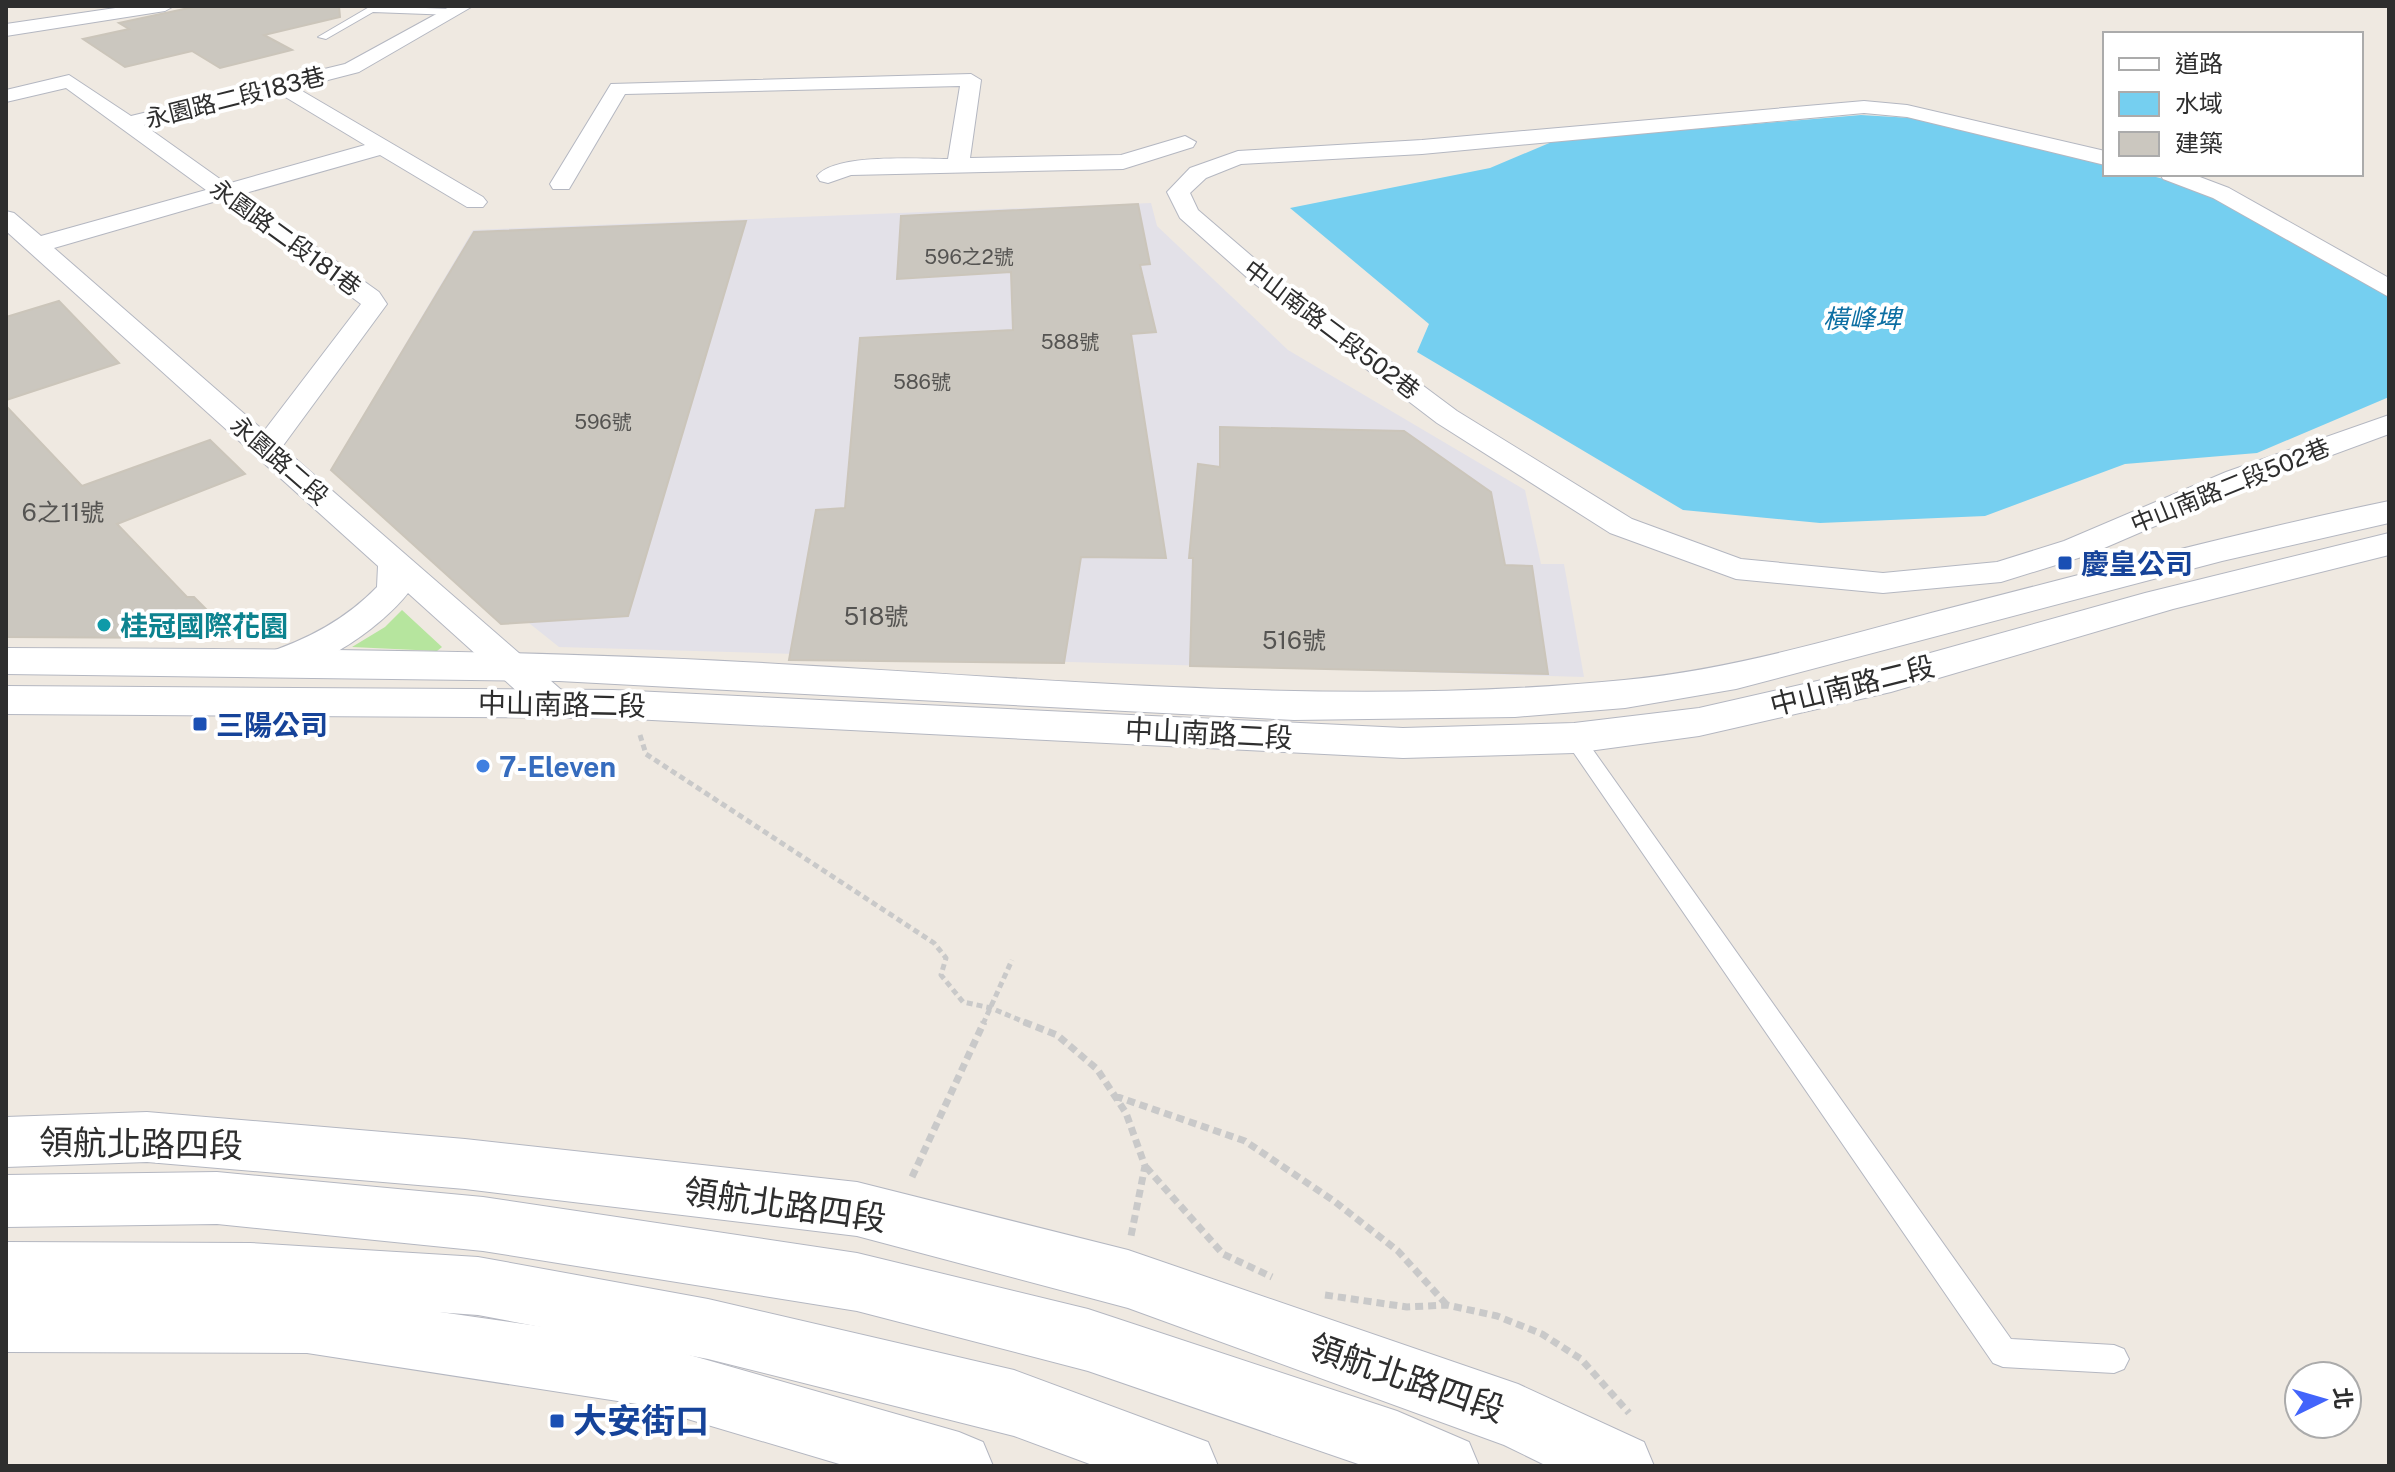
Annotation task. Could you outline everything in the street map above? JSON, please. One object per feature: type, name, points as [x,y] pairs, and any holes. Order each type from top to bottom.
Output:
[{"type":"main road","name":"中山南路二段","points":[[6,700],[553,703],[731,691],[1372,708],[1459,706],[1631,694],[1764,669],[2276,535],[2389,512]]},
{"type":"main road","name":"中山南路二段","points":[[6,661],[514,667],[731,691],[1403,743],[1574,738],[1699,722],[1891,678],[2159,601],[2389,544]]},
{"type":"main road","name":"領航北路四段","points":[[6,1142],[147,1137],[465,1164],[757,1200],[857,1209],[1128,1279],[1518,1417],[1630,1445]]},
{"type":"main road","name":"領航北路四段","points":[[6,1201],[232,1199],[483,1224],[857,1282],[1088,1340],[1397,1444],[1445,1466]]},
{"type":"main road","points":[[6,1270],[250,1271],[478,1286],[708,1329],[1014,1403],[1184,1466]]},
{"type":"main road","points":[[6,1322],[307,1323],[637,1372],[959,1466]]},
{"type":"street","points":[[6,30],[152,7]]},
{"type":"street","name":"永園路二段183巷","points":[[6,96],[69,81],[128,123],[352,68],[458,9]]},
{"type":"street","points":[[561,184],[618,88],[971,80],[958,165]]},
{"type":"street","points":[[280,86],[475,202]]},
{"type":"street","name":"中山南路二段502巷","points":[[2103,158],[1907,111],[1864,107],[1422,147],[1238,158],[1198,173],[1178,192],[1188,213],[1260,276],[1447,417],[1621,526],[1736,569],[1883,583],[2001,572],[2076,548],[2237,479],[2389,424]]},
{"type":"street","name":"永園路二段181巷","points":[[128,123],[374,304],[266,448]]},
{"type":"street","points":[[828,176],[848,168],[1123,162],[1185,142]]},
{"type":"street","points":[[36,245],[383,147]]},
{"type":"street","points":[[2176,176],[2221,193],[2389,289]]},
{"type":"street","name":"永園路二段","points":[[6,218],[553,703]]},
{"type":"street","points":[[273,663],[310,652],[373,614],[394,589],[395,562]]},
{"type":"lane","points":[[323,37],[373,8],[458,9]]},
{"type":"lane","points":[[1574,738],[2003,1353],[2114,1359]]},
{"type":"path","points":[[639,728],[646,754],[934,943],[946,958],[941,975],[963,1002],[991,1008],[1057,1035],[1097,1069],[1126,1113],[1145,1166],[1223,1254],[1276,1279]]},
{"type":"path","points":[[909,1182],[1012,960]]},
{"type":"path","points":[[1114,1095],[1245,1141],[1334,1201],[1398,1251],[1447,1305]]},
{"type":"path","points":[[1128,1248],[1145,1166]]},
{"type":"path","points":[[1312,1292],[1407,1307],[1447,1305],[1497,1316],[1542,1334],[1581,1359],[1630,1445]]},
{"type":"shaded area","points":[[1151,203],[1157,226],[1288,350],[1525,490],[1541,564],[1564,564],[1584,677],[559,647],[333,466],[473,230]]},
{"type":"green space","points":[[402,610],[442,647],[437,651],[352,647],[385,627]]},
{"type":"water","name":"橫峰埤","points":[[1861,115],[1911,118],[2103,165],[2103,176],[2152,176],[2192,186],[2389,297],[2389,397],[2257,453],[2125,464],[1985,516],[1820,523],[1683,510],[1417,352],[1429,324],[1290,208],[1490,168],[1554,141]]},
{"type":"building","points":[[198,6],[339,6],[340,17],[264,35],[292,50],[220,68],[192,51],[125,67],[83,39],[129,29],[119,23]]},
{"type":"building","points":[[1138,204],[1150,264],[1140,265],[1156,332],[1131,334],[1166,558],[1081,557],[1064,663],[789,660],[816,510],[845,508],[860,338],[1013,330],[1011,272],[897,279],[901,216]]},
{"type":"building","points":[[746,221],[628,616],[501,624],[331,470],[474,232]]},
{"type":"building","points":[[59,301],[119,363],[6,400],[6,317]]},
{"type":"building","points":[[6,406],[82,486],[210,440],[245,474],[117,524],[187,597],[194,597],[211,614],[192,638],[6,637]]},
{"type":"building","points":[[1220,427],[1404,431],[1491,492],[1505,565],[1532,566],[1548,674],[1190,666],[1193,558],[1189,558],[1198,464],[1220,467]]},
{"type":"place","name":"慶皇公司","points":[[2065,563]]},
{"type":"place","name":"桂冠國際花園","points":[[104,625]]},
{"type":"place","name":"三陽公司","points":[[200,724]]},
{"type":"place","name":"7-Eleven","points":[[483,766]]},
{"type":"place","name":"大安街口","points":[[557,1421]]}]
